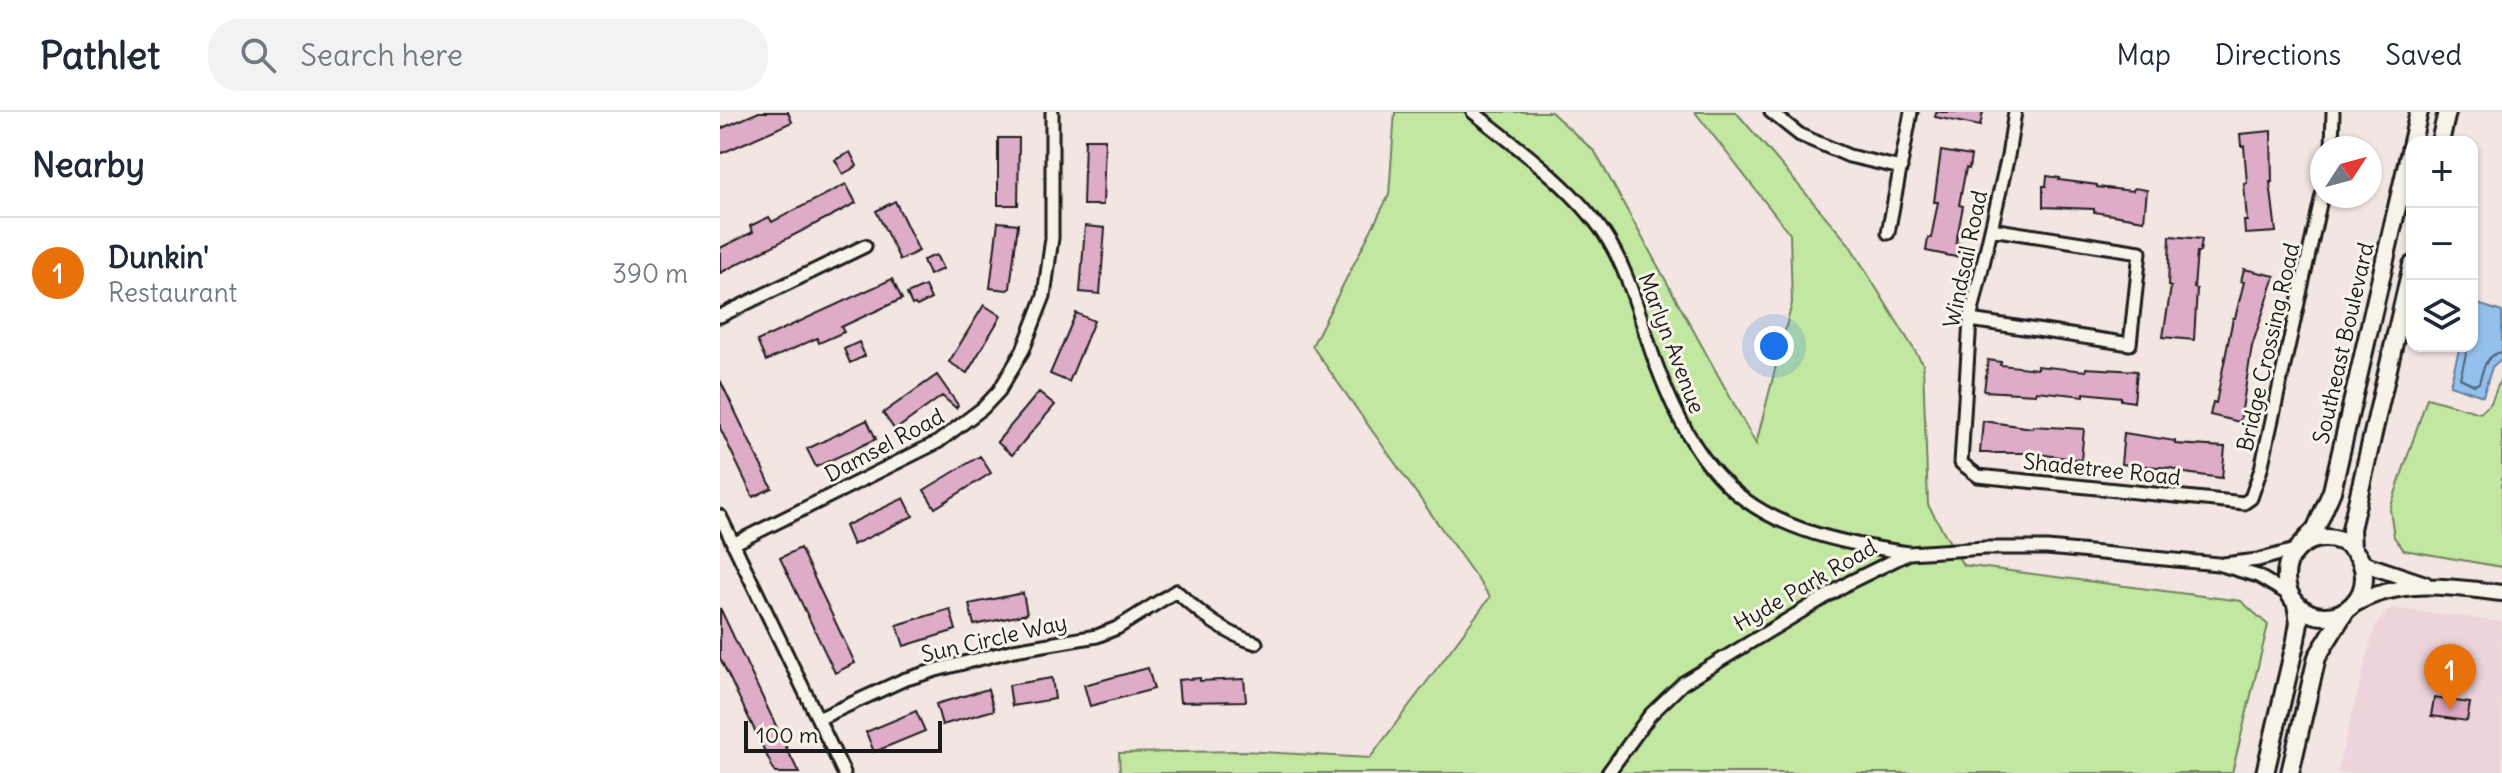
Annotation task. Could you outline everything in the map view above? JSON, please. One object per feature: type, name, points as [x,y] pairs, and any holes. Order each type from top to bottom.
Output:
[{"type":"main road","name":"Southeast Boulevard","points":[[2413,136],[2419,112]]},
{"type":"main road","points":[[2441,136],[2447,112]]},
{"type":"main road","name":"Southeast Boulevard","points":[[2297,548],[2316,528],[2332,491],[2406,168]]},
{"type":"main road","points":[[2352,548],[2351,529],[2409,280]]},
{"type":"main road","points":[[2265,773],[2299,622],[2285,578],[2287,563],[2297,548],[2321,537],[2338,539],[2352,548],[2362,563],[2365,582],[2317,657],[2290,773]]},
{"type":"main road","points":[[2292,599],[2305,610],[2331,617],[2351,607]]},
{"type":"street","name":"Damsel Road","points":[[733,544],[938,442],[983,408],[999,391],[1023,350],[1044,296],[1052,238],[1052,112]]},
{"type":"street","name":"Marlyn Avenue","points":[[1473,112],[1573,198],[1605,234],[1624,273],[1673,408],[1695,446],[1718,476],[1748,503],[1793,528],[1909,553]]},
{"type":"street","points":[[1771,112],[1800,135],[1849,156],[1901,168]]},
{"type":"street","points":[[1888,233],[1911,112]]},
{"type":"street","name":"Windsail Road","points":[[1961,463],[1970,320],[2008,156],[2015,112]]},
{"type":"street","points":[[2332,136],[2333,112]]},
{"type":"street","name":"Bridge Crossing Road","points":[[2244,503],[2251,498],[2261,469],[2319,208]]},
{"type":"street","points":[[1970,320],[2130,344],[2140,252],[1991,229]]},
{"type":"street","points":[[720,316],[865,246]]},
{"type":"street","name":"Shadetree Road","points":[[1961,463],[1978,476],[2244,503]]},
{"type":"street","points":[[720,516],[844,773]]},
{"type":"street","name":"Hyde Park Road","points":[[1608,773],[1650,715],[1683,683],[1850,582],[1909,553],[2047,548],[2218,564],[2258,560],[2297,548]]},
{"type":"street","points":[[2362,563],[2430,585],[2502,593]]},
{"type":"street","name":"Hyde Park Road","points":[[2218,564],[2258,576],[2292,599]]},
{"type":"street","points":[[2351,607],[2374,593],[2430,585]]},
{"type":"street","name":"Sun Circle Way","points":[[818,719],[903,680],[936,670],[1014,650],[1097,636],[1117,628],[1176,591],[1218,628],[1256,643]]},
{"type":"shaded area","points":[[2391,608],[2502,622],[2502,773],[2337,773],[2375,626]]},
{"type":"green space","points":[[1395,112],[1551,112],[1595,152],[1756,444],[1792,303],[1790,234],[1695,112],[1736,112],[1849,244],[1923,364],[1928,505],[1963,565],[2241,601],[2268,625],[2232,773],[1120,773],[1119,753],[1243,751],[1370,758],[1490,597],[1312,346],[1389,195]]},
{"type":"green space","points":[[2502,375],[2502,567],[2404,550],[2394,537],[2390,509],[2427,398],[2480,413],[2491,403]]},
{"type":"water","points":[[2478,304],[2502,312],[2502,358],[2492,367],[2483,396],[2450,385],[2458,352],[2478,352]]},
{"type":"building","points":[[759,112],[788,112],[792,122],[720,154],[720,129]]},
{"type":"building","points":[[1936,112],[1983,112],[1980,126],[1935,117]]},
{"type":"building","points":[[2271,131],[2270,182],[2276,232],[2245,234],[2244,184],[2247,183],[2240,134]]},
{"type":"building","points":[[998,138],[1019,138],[1018,205],[998,205]]},
{"type":"building","points":[[1085,139],[1105,139],[1103,205],[1083,205]]},
{"type":"building","points":[[1941,151],[1971,156],[1959,205],[1963,206],[1956,257],[1926,251],[1938,202],[1934,202]]},
{"type":"building","points":[[850,152],[857,166],[843,174],[835,160]]},
{"type":"building","points":[[2047,176],[2097,187],[2147,190],[2144,220],[2094,212],[2094,209],[2043,207],[2043,186],[2046,186]]},
{"type":"building","points":[[846,184],[856,203],[720,273],[720,248],[753,232],[750,226],[769,217],[772,222]]},
{"type":"building","points":[[895,201],[919,251],[900,260],[876,211]]},
{"type":"building","points":[[998,222],[1018,224],[1010,288],[1007,290],[990,288]]},
{"type":"building","points":[[1085,226],[1105,228],[1100,294],[1080,292]]},
{"type":"building","points":[[2170,236],[2202,239],[2200,252],[2197,252],[2194,288],[2197,289],[2194,340],[2163,337],[2171,287],[2168,286]]},
{"type":"building","points":[[936,255],[943,269],[929,275],[923,260]]},
{"type":"building","points":[[2244,269],[2275,276],[2252,346],[2240,422],[2210,415],[2213,402],[2216,403],[2233,318],[2244,282],[2241,281]]},
{"type":"building","points":[[892,279],[902,299],[841,327],[844,332],[819,343],[817,338],[766,361],[757,341]]},
{"type":"building","points":[[925,286],[931,299],[917,306],[912,305],[907,294]]},
{"type":"building","points":[[984,305],[1001,316],[967,373],[949,362]]},
{"type":"building","points":[[1076,313],[1094,321],[1069,382],[1050,374]]},
{"type":"building","points":[[859,342],[865,356],[850,363],[844,349]]},
{"type":"building","points":[[1988,360],[2001,362],[2000,365],[2037,369],[2037,366],[2086,371],[2086,368],[2137,371],[2134,402],[2121,400],[2121,397],[2084,393],[2084,396],[2036,391],[2035,394],[1984,391]]},
{"type":"building","points":[[937,375],[958,405],[956,408],[942,396],[895,430],[883,413]]},
{"type":"building","points":[[720,380],[772,488],[753,497],[720,428]]},
{"type":"building","points":[[1039,392],[1055,405],[1012,455],[997,442]]},
{"type":"building","points":[[867,420],[876,439],[816,467],[807,449]]},
{"type":"building","points":[[1983,421],[2033,428],[2084,429],[2081,460],[2031,453],[1980,453]]},
{"type":"building","points":[[2124,433],[2175,441],[2175,444],[2225,447],[2222,478],[2171,468],[2121,464]]},
{"type":"building","points":[[980,456],[991,473],[935,508],[924,490]]},
{"type":"building","points":[[904,498],[913,516],[853,545],[845,526]]},
{"type":"building","points":[[800,548],[855,663],[835,673],[780,558]]},
{"type":"building","points":[[1023,593],[1027,614],[974,625],[969,604]]},
{"type":"building","points":[[720,608],[799,773],[775,773],[720,658]]},
{"type":"building","points":[[950,609],[956,630],[904,646],[897,625]]},
{"type":"building","points":[[1148,668],[1154,689],[1090,706],[1084,685]]},
{"type":"building","points":[[1052,678],[1055,699],[1012,706],[1009,685]]},
{"type":"building","points":[[1200,678],[1200,681],[1244,679],[1246,701],[1180,702],[1178,680]]},
{"type":"building","points":[[988,689],[994,710],[942,725],[936,704]]},
{"type":"building","points":[[2434,698],[2470,703],[2467,721],[2431,716]]},
{"type":"building","points":[[916,711],[925,731],[874,752],[866,732]]},
{"type":"place","name":"Dunkin'","points":[[2450,710]]}]
